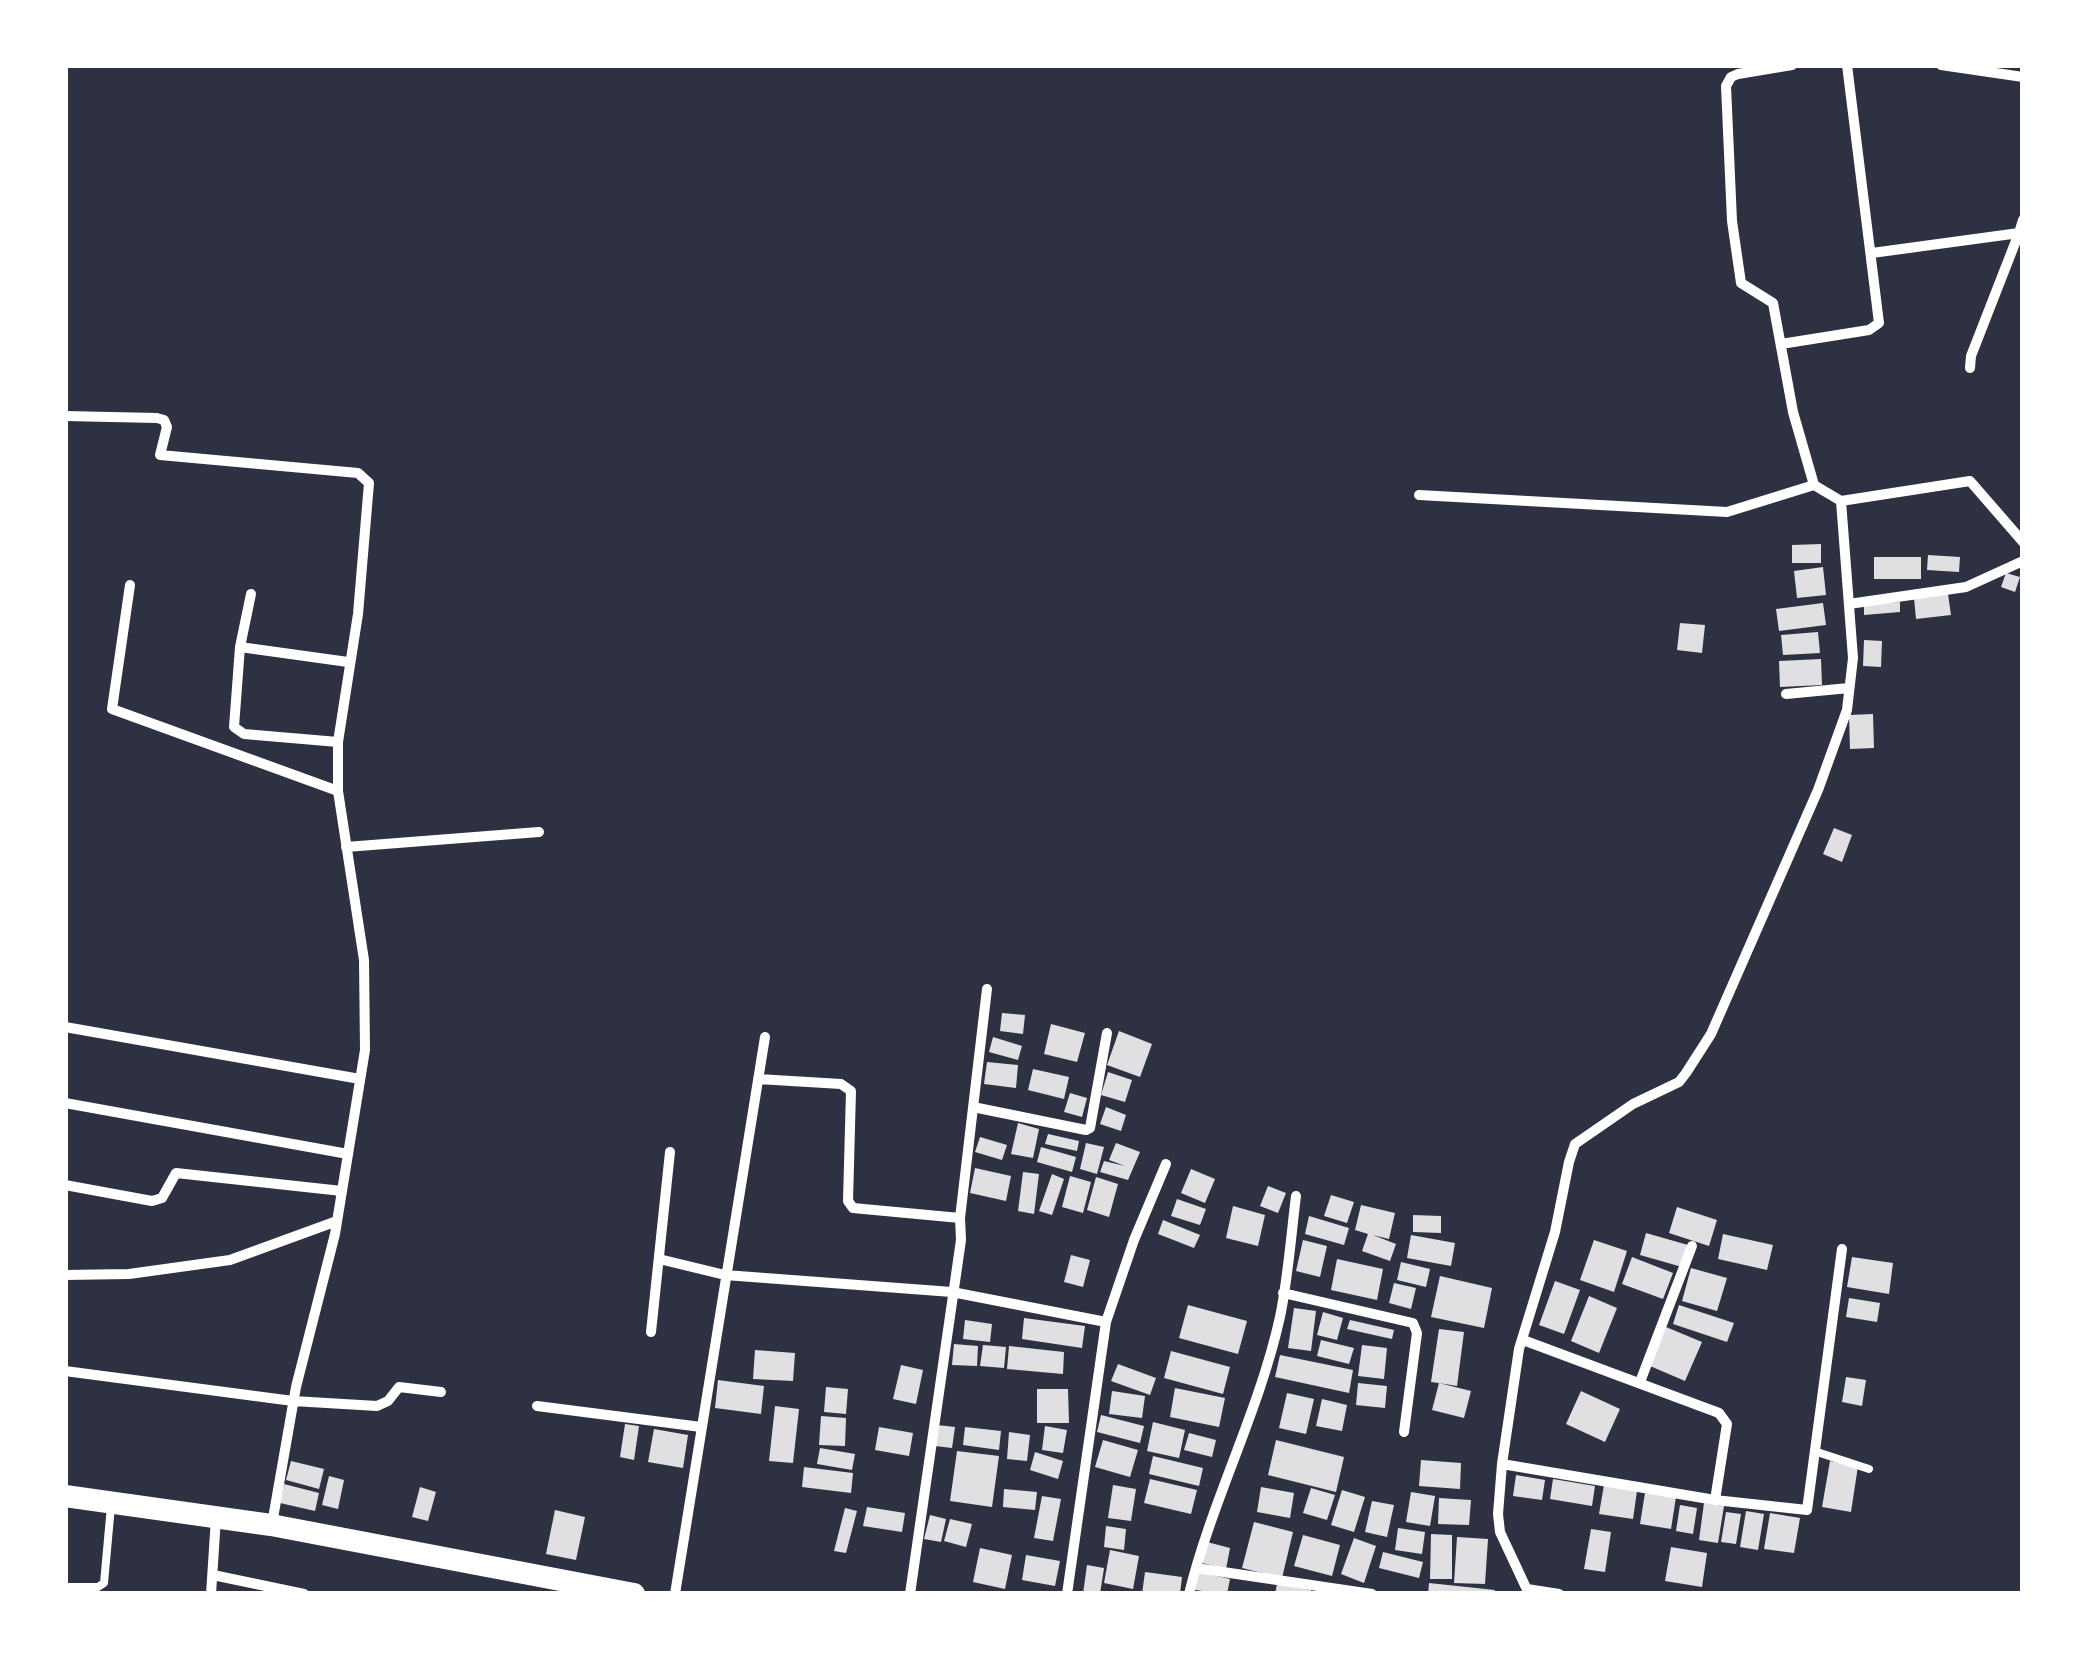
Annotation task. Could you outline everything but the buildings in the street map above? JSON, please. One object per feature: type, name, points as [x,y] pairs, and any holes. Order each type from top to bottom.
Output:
[{"type":"main road","points":[[65,1496],[272,1525],[634,1594]]},
{"type":"street","points":[[1792,65],[1738,74],[1726,86],[1732,222],[1741,283],[1772,303],[1793,412],[1814,484],[1841,500],[1970,481],[2023,542]]},
{"type":"street","points":[[1781,344],[1876,326],[1872,253],[1848,65]]},
{"type":"street","points":[[1941,65],[2023,77]]},
{"type":"street","points":[[1970,368],[2023,220]]},
{"type":"street","points":[[1872,253],[2019,233]]},
{"type":"street","points":[[65,416],[164,420],[167,427],[160,455],[358,473],[370,488],[358,614],[338,742],[338,791],[364,960],[365,1050],[337,1221],[293,1401],[272,1525]]},
{"type":"street","points":[[1419,495],[1727,512],[1814,484]]},
{"type":"street","points":[[1559,1594],[1528,1592],[1500,1532],[1502,1464],[1523,1340],[1555,1232],[1575,1144],[1634,1104],[1678,1082],[1711,1034],[1818,790],[1846,710],[1853,658],[1841,500]]},
{"type":"street","points":[[1849,604],[1970,586],[2023,561]]},
{"type":"street","points":[[130,586],[112,709],[338,791]]},
{"type":"street","points":[[251,594],[240,647],[234,727],[244,734],[338,742]]},
{"type":"street","points":[[240,647],[348,662]]},
{"type":"street","points":[[1786,694],[1850,688]]},
{"type":"street","points":[[346,847],[539,832]]},
{"type":"street","points":[[910,1594],[960,1240],[987,989]]},
{"type":"street","points":[[65,1027],[360,1079]]},
{"type":"street","points":[[973,1107],[1086,1130],[1108,1033]]},
{"type":"street","points":[[675,1594],[765,1037]]},
{"type":"street","points":[[758,1079],[841,1084],[851,1091],[848,1202],[853,1208],[960,1218]]},
{"type":"street","points":[[65,1104],[348,1154]]},
{"type":"street","points":[[650,1332],[670,1152]]},
{"type":"street","points":[[1067,1594],[1106,1322],[1166,1164]]},
{"type":"street","points":[[65,1186],[152,1201],[162,1198],[176,1173],[342,1191]]},
{"type":"street","points":[[1189,1594],[1280,1318],[1296,1196]]},
{"type":"street","points":[[65,1275],[130,1274],[230,1260],[337,1221]]},
{"type":"street","points":[[1640,1382],[1692,1246]]},
{"type":"street","points":[[1502,1464],[1715,1500],[1807,1510],[1842,1250]]},
{"type":"street","points":[[659,1260],[726,1275],[952,1292],[1106,1322]]},
{"type":"street","points":[[1283,1293],[1413,1323],[1417,1333],[1404,1432]]},
{"type":"street","points":[[1523,1340],[1723,1417],[1727,1424],[1715,1500]]},
{"type":"street","points":[[65,1371],[293,1401],[377,1406],[388,1402],[399,1387],[442,1392]]},
{"type":"street","points":[[537,1406],[702,1428]]},
{"type":"street","points":[[211,1594],[216,1516]]},
{"type":"street","points":[[1196,1568],[1372,1594]]},
{"type":"street","points":[[212,1575],[302,1594]]},
{"type":"lane","points":[[1817,1452],[1869,1468]]},
{"type":"lane","points":[[65,1587],[104,1584],[112,1502]]}]
